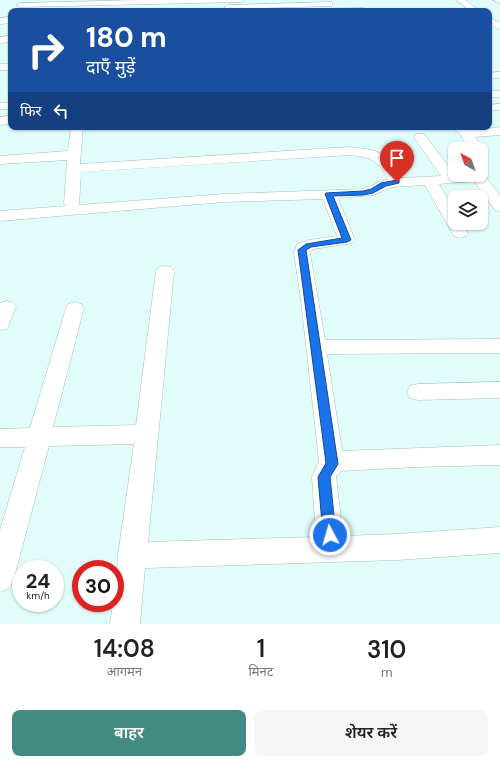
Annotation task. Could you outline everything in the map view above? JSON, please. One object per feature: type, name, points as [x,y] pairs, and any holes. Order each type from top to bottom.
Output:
[{"type":"street","points":[[152,8],[161,1],[241,0]]},
{"type":"street","points":[[352,0],[360,8]]},
{"type":"street","points":[[460,0],[472,8]]},
{"type":"street","points":[[19,5],[61,2],[91,5],[127,5],[152,8],[329,4]]},
{"type":"street","points":[[72,204],[77,130]]},
{"type":"street","points":[[461,130],[500,131]]},
{"type":"street","points":[[461,130],[471,142]]},
{"type":"street","points":[[420,137],[448,175]]},
{"type":"street","points":[[0,160],[74,161],[349,151],[372,154],[382,158],[386,161],[397,182]]},
{"type":"street","points":[[0,216],[224,198],[368,192],[384,185],[397,182],[448,179]]},
{"type":"street","points":[[430,181],[460,233]]},
{"type":"street","points":[[483,182],[500,207]]},
{"type":"street","points":[[329,194],[347,240],[309,245],[302,250],[317,348],[332,464]]},
{"type":"street","points":[[125,624],[165,271]]},
{"type":"street","points":[[0,578],[75,308]]},
{"type":"street","points":[[317,348],[500,346]]},
{"type":"street","points":[[418,392],[500,390]]},
{"type":"street","points":[[0,438],[147,434]]},
{"type":"street","points":[[331,549],[324,477],[332,464],[344,460],[415,456],[500,455]]},
{"type":"street","points":[[132,555],[397,547],[500,540]]},
{"type":"route","points":[[330,535],[324,477],[332,464],[302,250],[309,245],[347,240],[329,194],[363,193],[373,191],[389,183],[397,182]]}]
